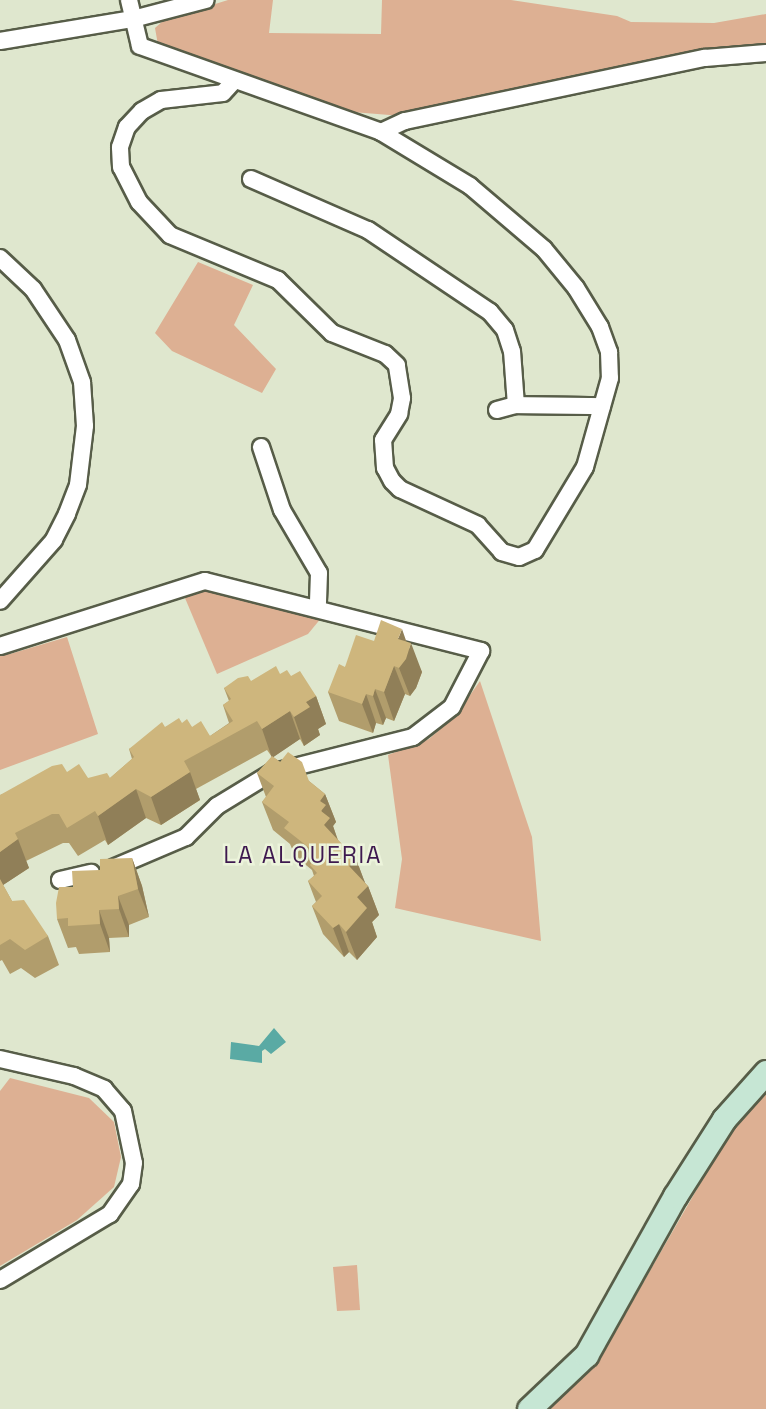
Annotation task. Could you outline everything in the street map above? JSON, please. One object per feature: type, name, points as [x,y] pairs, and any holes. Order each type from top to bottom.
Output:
[{"type":"main road","points":[[529,1409],[586,1355],[675,1196],[724,1119],[766,1072]]},
{"type":"street","points":[[129,0],[140,46],[233,82],[380,132],[470,186],[544,249],[568,278],[600,327],[610,352],[610,378],[585,467],[541,544],[527,555],[502,552],[478,525],[400,489],[385,468],[383,440],[401,406],[397,365],[365,343],[332,333],[278,280],[170,235],[153,222],[121,167],[120,147],[127,127],[142,111],[160,100],[223,93],[233,82]]},
{"type":"street","points":[[0,41],[133,19],[206,0]]},
{"type":"street","points":[[380,132],[405,121],[705,58],[766,54]]},
{"type":"street","points":[[251,179],[368,230],[490,313],[505,330],[512,351],[516,405]]},
{"type":"street","points":[[0,258],[33,289],[67,340],[82,382],[85,426],[80,475],[67,514],[54,540],[0,601]]},
{"type":"street","points":[[497,410],[516,405],[602,406]]},
{"type":"street","points":[[261,447],[282,510],[319,573],[318,607]]},
{"type":"street","points":[[0,646],[205,581],[318,607],[481,651],[452,707],[413,737],[271,773],[217,806],[186,838],[129,865],[60,880]]},
{"type":"street","points":[[0,1059],[74,1076],[104,1089],[123,1111],[134,1163],[131,1184],[110,1213],[0,1280]]},
{"type":"shaded area","points":[[228,0],[273,0],[269,33],[381,34],[382,0],[511,0],[617,16],[631,22],[714,23],[766,14],[766,47],[402,116],[340,111],[158,45],[155,28],[164,20]]},
{"type":"shaded area","points":[[198,262],[253,285],[234,325],[276,369],[262,393],[172,351],[155,333]]},
{"type":"shaded area","points":[[200,591],[212,591],[322,617],[308,634],[217,674],[185,598]]},
{"type":"shaded area","points":[[67,637],[98,734],[0,770],[0,653],[10,654]]},
{"type":"shaded area","points":[[480,681],[532,837],[541,941],[395,908],[402,859],[388,755],[429,739],[456,715]]},
{"type":"shaded area","points":[[10,1078],[89,1098],[114,1122],[121,1157],[114,1187],[77,1220],[0,1266],[0,1091]]},
{"type":"shaded area","points":[[766,1090],[766,1409],[550,1409],[597,1363],[735,1123]]},
{"type":"shaded area","points":[[357,1265],[360,1310],[337,1311],[333,1267]]},
{"type":"water","points":[[274,1028],[286,1042],[271,1054],[265,1049],[262,1051],[262,1063],[230,1059],[231,1042],[259,1046]]},
{"type":"building","points":[[381,620],[402,629],[398,639],[411,643],[406,659],[399,668],[394,666],[384,692],[375,689],[373,696],[366,694],[362,704],[328,692],[339,664],[345,667],[356,635],[374,641]]},
{"type":"building","points":[[276,666],[280,674],[287,670],[291,676],[300,671],[316,696],[306,702],[310,707],[294,717],[290,711],[262,729],[257,721],[184,761],[190,772],[151,797],[136,789],[98,816],[95,811],[67,828],[59,814],[52,814],[15,833],[18,839],[0,852],[0,795],[52,766],[62,764],[67,772],[79,764],[88,778],[107,773],[110,778],[134,757],[129,749],[162,722],[165,727],[179,718],[182,723],[187,719],[192,727],[201,721],[210,736],[233,721],[223,705],[231,699],[224,688],[238,678],[248,676],[251,681]]},
{"type":"building","points":[[288,752],[302,762],[309,781],[325,794],[320,801],[326,805],[321,811],[330,818],[324,825],[356,859],[349,866],[368,886],[357,897],[367,908],[346,932],[339,924],[333,928],[312,906],[322,896],[308,881],[317,873],[310,865],[314,860],[308,854],[312,850],[284,828],[289,822],[262,802],[274,786],[257,773],[272,756],[280,762]]},
{"type":"building","points":[[132,858],[138,889],[118,896],[119,909],[99,910],[100,924],[68,926],[68,918],[57,919],[59,887],[73,887],[72,871],[100,870],[100,859]]},
{"type":"building","points":[[0,879],[12,901],[24,900],[48,936],[25,950],[10,939],[0,945]]},
{"type":"district","name":"LA ALQUERIA","points":[[303,855]]}]
